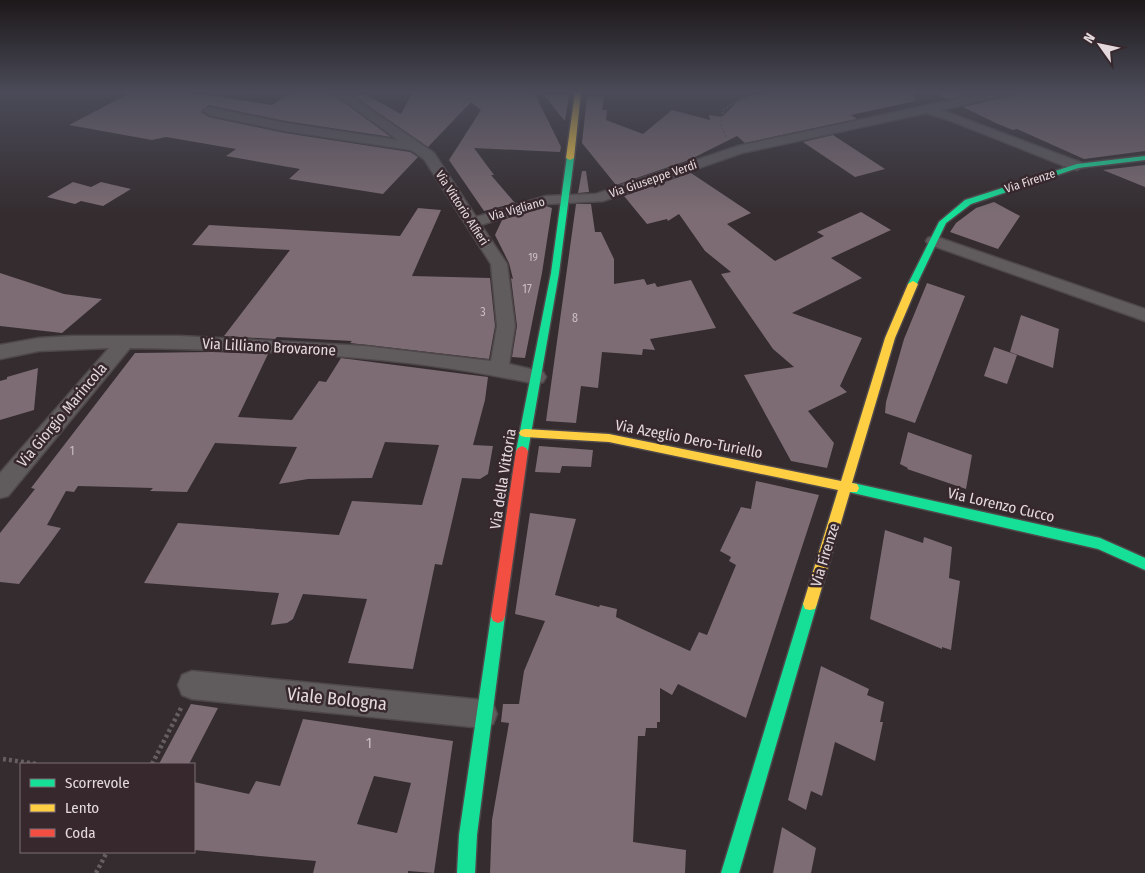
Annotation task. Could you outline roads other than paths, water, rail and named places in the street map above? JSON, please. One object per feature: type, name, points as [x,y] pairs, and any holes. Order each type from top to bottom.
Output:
[{"type":"street","points":[[319,133],[416,146]]},
{"type":"street","name":"Via Vittorio Alfieri","points":[[397,133],[429,156],[499,264],[506,326],[499,368]]},
{"type":"street","name":"Via della Vittoria","points":[[466,873],[468,835],[482,714],[525,433],[555,273],[573,133]]},
{"type":"street","name":"Via Giuseppe Verdi","points":[[564,199],[598,198],[738,150],[817,133]]},
{"type":"street","points":[[993,133],[1076,166]]},
{"type":"street","name":"Via Firenze","points":[[730,873],[890,338],[918,269],[943,222],[968,202],[1076,166],[1145,158]]},
{"type":"street","name":"Via Vigliano","points":[[471,223],[546,200],[564,199]]},
{"type":"street","points":[[934,241],[1145,315]]},
{"type":"street","name":"Via Lilliano Brovarone","points":[[0,352],[44,344],[124,342],[339,350],[499,368],[536,377]]},
{"type":"street","name":"Via Giorgio Marincola","points":[[0,489],[124,342]]},
{"type":"street","name":"Via Azeglio Dero-Turiello","points":[[525,433],[609,438],[846,486]]},
{"type":"street","name":"Via Lorenzo Cucco","points":[[846,486],[1100,544],[1145,564]]},
{"type":"street","name":"Viale Bologna","points":[[192,685],[482,714]]}]
